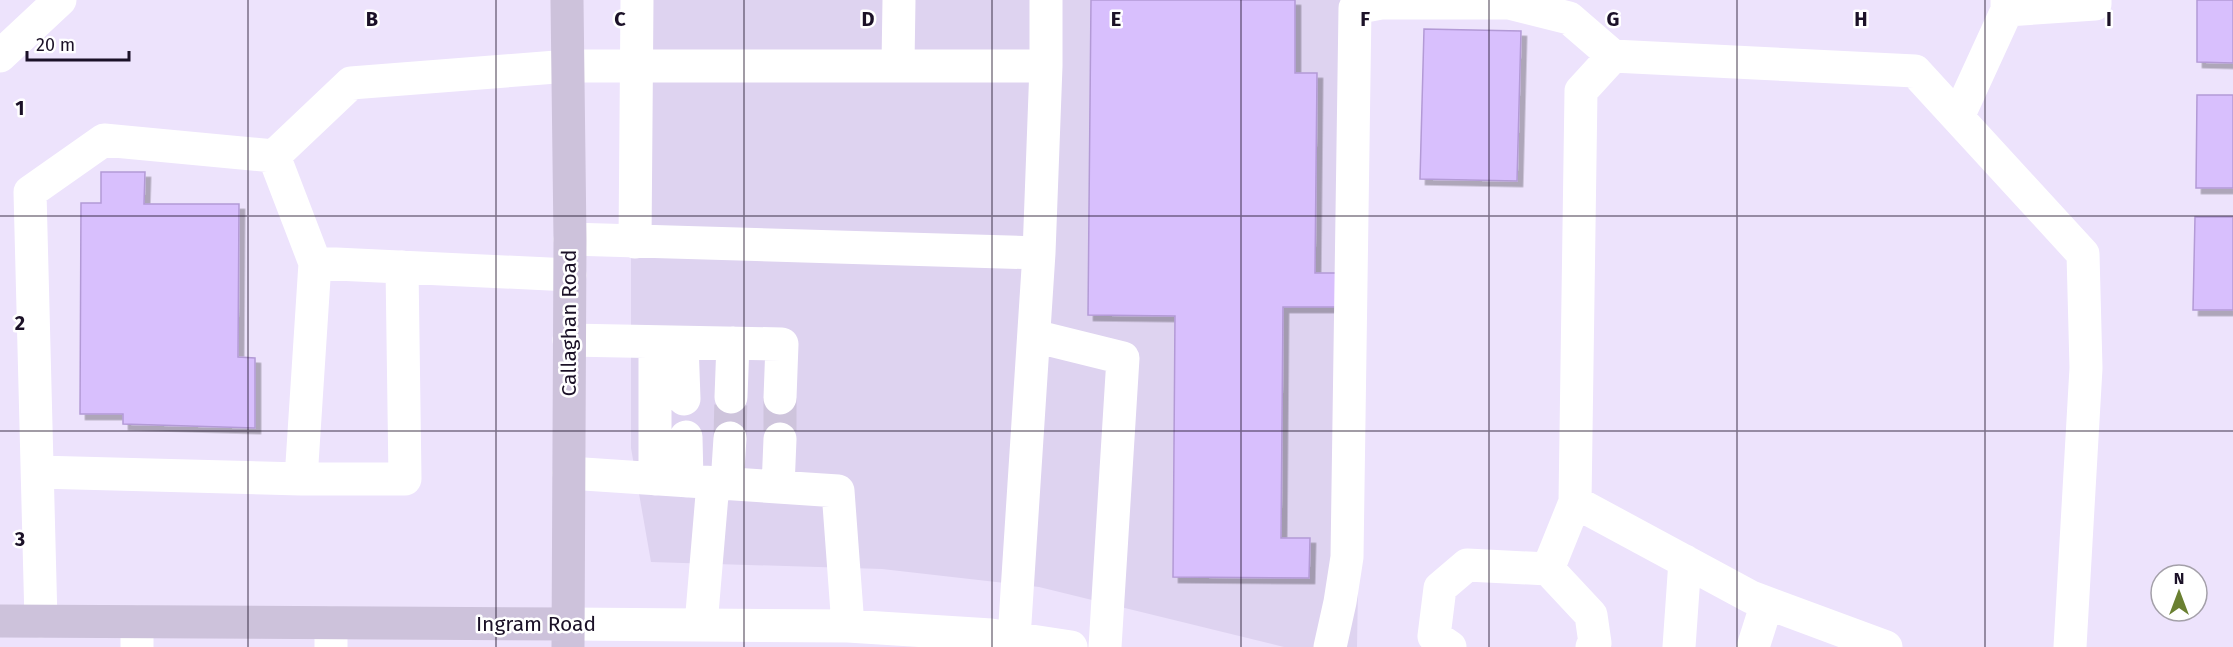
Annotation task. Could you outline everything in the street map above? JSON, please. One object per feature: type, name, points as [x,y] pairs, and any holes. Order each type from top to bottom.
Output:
[{"type":"main road","name":"Callaghan Road","points":[[567,0],[570,239],[568,635]]},
{"type":"main road","name":"Ingram Road","points":[[0,621],[42,621],[137,634],[568,635]]},
{"type":"street","points":[[0,56],[60,0]]},
{"type":"street","points":[[635,242],[637,0]]},
{"type":"street","points":[[898,64],[899,0]]},
{"type":"street","points":[[1014,638],[1039,253],[1046,66],[1046,0]]},
{"type":"street","points":[[1958,117],[2007,5],[2095,4],[2095,0]]},
{"type":"street","points":[[1330,647],[1347,557],[1355,8],[1381,3],[1509,3],[1569,18],[1613,56],[1915,71],[2083,254],[2086,368],[2070,647]]},
{"type":"street","points":[[1548,569],[1575,502],[1581,92],[1613,56]]},
{"type":"street","points":[[42,621],[30,192],[104,140],[274,156],[351,83],[569,66],[898,64],[1046,66]]},
{"type":"street","points":[[274,156],[315,263],[301,479]]},
{"type":"street","points":[[570,239],[1039,253]]},
{"type":"street","points":[[315,263],[570,275]]},
{"type":"street","points":[[38,472],[301,479],[405,479],[402,267]]},
{"type":"street","points":[[1034,336],[1123,358],[1105,647]]},
{"type":"street","points":[[569,340],[782,344],[780,398]]},
{"type":"street","points":[[669,342],[684,399]]},
{"type":"street","points":[[669,342],[695,482],[700,625]]},
{"type":"street","points":[[731,397],[734,343]]},
{"type":"street","points":[[686,437],[695,482]]},
{"type":"street","points":[[695,482],[730,438]]},
{"type":"street","points":[[778,487],[780,439]]},
{"type":"street","points":[[569,472],[838,491],[848,626]]},
{"type":"street","points":[[1575,502],[1751,597],[1886,647]]},
{"type":"street","points":[[1679,647],[1685,561]]},
{"type":"street","points":[[1450,647],[1434,636],[1440,588],[1467,565],[1548,569],[1591,615],[1595,643],[1592,647]]},
{"type":"street","points":[[1753,647],[1767,603]]},
{"type":"street","name":"Ingram Road","points":[[568,635],[700,625],[848,626],[991,635],[1071,647]]},
{"type":"shaded area","points":[[631,0],[1368,0],[1357,647],[1284,647],[1039,587],[882,569],[651,562],[631,448]]},
{"type":"building","points":[[1091,0],[1295,0],[1295,73],[1317,73],[1315,273],[1336,273],[1336,307],[1283,307],[1281,538],[1310,538],[1309,578],[1173,577],[1175,316],[1088,315]]},
{"type":"building","points":[[2197,0],[2233,0],[2233,63],[2197,62]]},
{"type":"building","points":[[1424,29],[1521,31],[1517,181],[1420,179]]},
{"type":"building","points":[[2197,95],[2233,95],[2233,188],[2196,188]]},
{"type":"building","points":[[101,172],[145,172],[144,204],[239,204],[238,357],[255,358],[255,428],[123,424],[123,414],[80,414],[81,203],[101,203]]},
{"type":"building","points":[[2195,217],[2233,217],[2233,310],[2193,310]]},
{"type":"tunnel","points":[[730,438],[731,397]]},
{"type":"tunnel","points":[[780,398],[780,439]]}]
